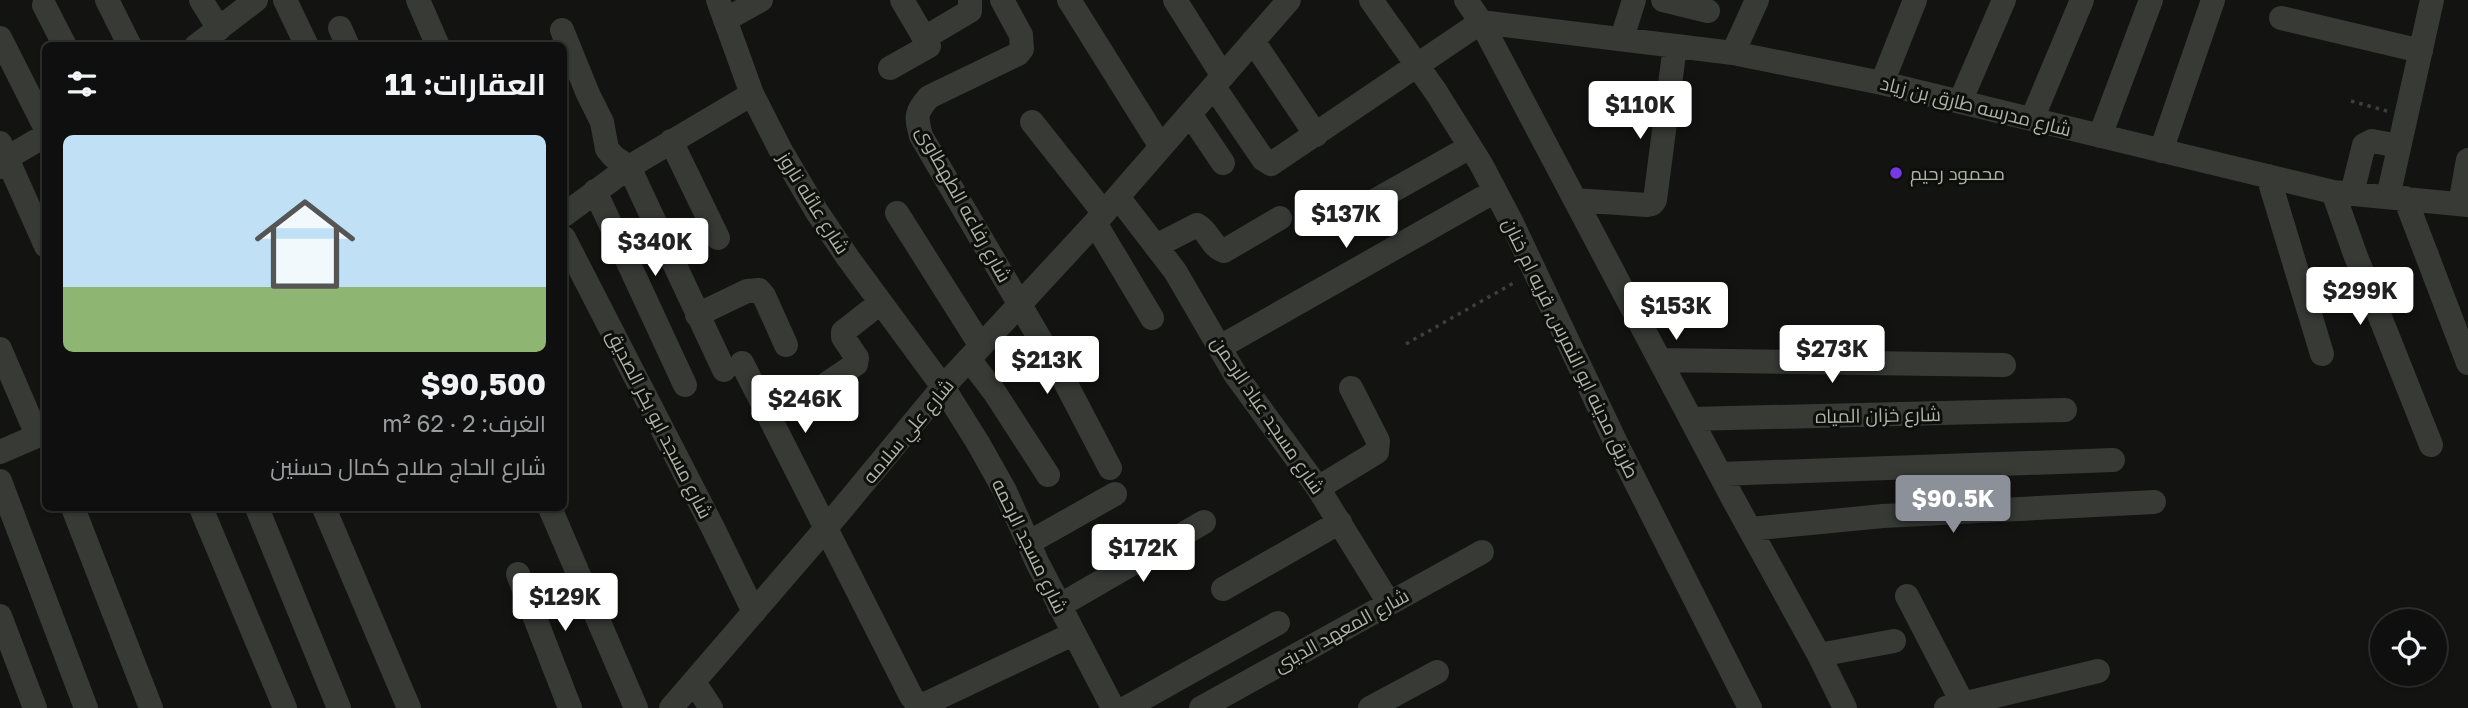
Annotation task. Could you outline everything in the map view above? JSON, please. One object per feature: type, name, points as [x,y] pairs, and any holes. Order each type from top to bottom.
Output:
[{"type":"street","points":[[107,0],[128,42]]},
{"type":"street","points":[[201,0],[219,29]]},
{"type":"street","points":[[201,42],[256,0]]},
{"type":"street","points":[[285,0],[305,42]]},
{"type":"street","points":[[418,0],[436,42]]},
{"type":"street","points":[[722,10],[761,0]]},
{"type":"street","points":[[890,68],[929,44],[902,0]]},
{"type":"street","points":[[926,37],[970,11],[970,0]]},
{"type":"street","name":"شارع رفاعه الطهطاوى","points":[[1002,0],[1021,35],[1022,49],[1018,54],[929,97],[920,107],[916,118],[921,136],[1020,304]]},
{"type":"street","points":[[1069,0],[1161,147]]},
{"type":"street","points":[[1175,0],[1218,81],[1267,162],[1271,164],[1481,22]]},
{"type":"street","name":"شارع علي سلامه","points":[[671,708],[943,387],[1106,211],[1289,0]]},
{"type":"street","name":"طريق مدينه ابو النمرس, قريه ام خنان","points":[[1371,0],[1419,66],[1495,191],[1616,443],[1750,708]]},
{"type":"street","points":[[1466,0],[1481,22],[1845,708]]},
{"type":"street","points":[[1622,38],[1634,0]]},
{"type":"street","points":[[1663,0],[1707,11]]},
{"type":"street","points":[[1733,53],[1757,0]]},
{"type":"street","points":[[1882,83],[1915,0]]},
{"type":"street","points":[[1960,102],[2004,0]]},
{"type":"street","points":[[2032,119],[2082,0]]},
{"type":"street","points":[[2100,136],[2151,0]]},
{"type":"street","points":[[2161,151],[2213,0]]},
{"type":"street","points":[[2432,0],[2399,146],[2396,198],[2468,363]]},
{"type":"street","points":[[44,5],[63,42]]},
{"type":"street","name":"شارع عائله ناروز","points":[[722,10],[752,94],[780,149],[817,212],[943,387]]},
{"type":"street","points":[[2281,18],[2421,51]]},
{"type":"street","name":"شارع مدرسه طارق بن زياد","points":[[1481,22],[1733,53],[1882,83],[2342,192],[2464,204]]},
{"type":"street","points":[[562,30],[567,42]]},
{"type":"street","points":[[0,37],[42,132]]},
{"type":"street","points":[[1253,41],[1315,135]]},
{"type":"street","points":[[567,42],[602,122],[607,149],[614,158],[629,167],[697,315],[733,366],[827,527],[911,696],[918,705],[1073,634]]},
{"type":"street","points":[[1575,200],[1647,205],[1656,200],[1675,46]]},
{"type":"street","points":[[567,213],[629,167],[752,94]]},
{"type":"street","points":[[1190,114],[1223,163]]},
{"type":"street","points":[[1032,122],[1106,211],[1152,318]]},
{"type":"street","points":[[42,138],[2,156],[42,238]]},
{"type":"street","points":[[671,141],[718,238]]},
{"type":"street","points":[[2399,146],[2372,141],[2364,145],[2342,192],[2360,267],[2431,445]]},
{"type":"street","points":[[1376,200],[1470,147]]},
{"type":"street","points":[[2464,204],[2468,160]]},
{"type":"street","points":[[2268,176],[2322,354]]},
{"type":"street","points":[[595,191],[685,385]]},
{"type":"street","points":[[1220,347],[1495,191]]},
{"type":"street","name":"شارع مسجد عباد الرحمن","points":[[1106,211],[1156,246],[1175,271],[1252,399],[1318,488],[1389,603]]},
{"type":"street","points":[[897,213],[995,393],[1048,475]]},
{"type":"street","points":[[1156,246],[1197,225],[1218,249],[1224,251],[1280,218]]},
{"type":"street","name":"شارع مسجد ابو بكر الصديق","points":[[567,244],[754,612]]},
{"type":"street","points":[[697,315],[747,291],[759,290],[786,345]]},
{"type":"street","points":[[816,391],[856,364],[857,358],[843,337],[843,332],[880,303]]},
{"type":"street","points":[[1020,304],[1110,468]]},
{"type":"street","points":[[0,349],[42,432]]},
{"type":"street","points":[[1660,360],[2004,365]]},
{"type":"street","name":"شارع مسجد الرحمه","points":[[943,387],[1005,491],[1059,606],[1113,708]]},
{"type":"street","points":[[1318,488],[1377,452],[1379,446],[1351,388]]},
{"type":"street","name":"شارع خزان المياه","points":[[1691,419],[2065,410]]},
{"type":"street","points":[[0,452],[42,434]]},
{"type":"street","points":[[1720,474],[2113,460]]},
{"type":"street","points":[[0,481],[86,708]]},
{"type":"street","points":[[1028,543],[1115,494]]},
{"type":"street","points":[[1750,529],[1883,516],[2154,502]]},
{"type":"street","points":[[74,511],[151,708]]},
{"type":"street","points":[[202,511],[285,708]]},
{"type":"street","points":[[258,511],[339,708]]},
{"type":"street","points":[[325,511],[409,708]]},
{"type":"street","points":[[551,511],[636,708]]},
{"type":"street","points":[[1059,606],[1204,522]]},
{"type":"street","points":[[1223,589],[1340,522]]},
{"type":"street","name":"شارع المعهد الدينى","points":[[1201,708],[1482,552]]},
{"type":"street","points":[[519,574],[570,708]]},
{"type":"street","points":[[1908,596],[1954,706],[2098,671]]},
{"type":"street","points":[[0,616],[35,708]]},
{"type":"street","points":[[1126,708],[1278,623]]},
{"type":"street","points":[[1819,655],[1894,641]]},
{"type":"street","points":[[1370,708],[1437,672]]},
{"type":"street","points":[[694,682],[711,708]]},
{"type":"path","points":[[2351,102],[2406,116]]},
{"type":"path","points":[[1406,344],[1535,272]]},
{"type":"place","name":"محمود رحيم","points":[[1896,173]]}]
